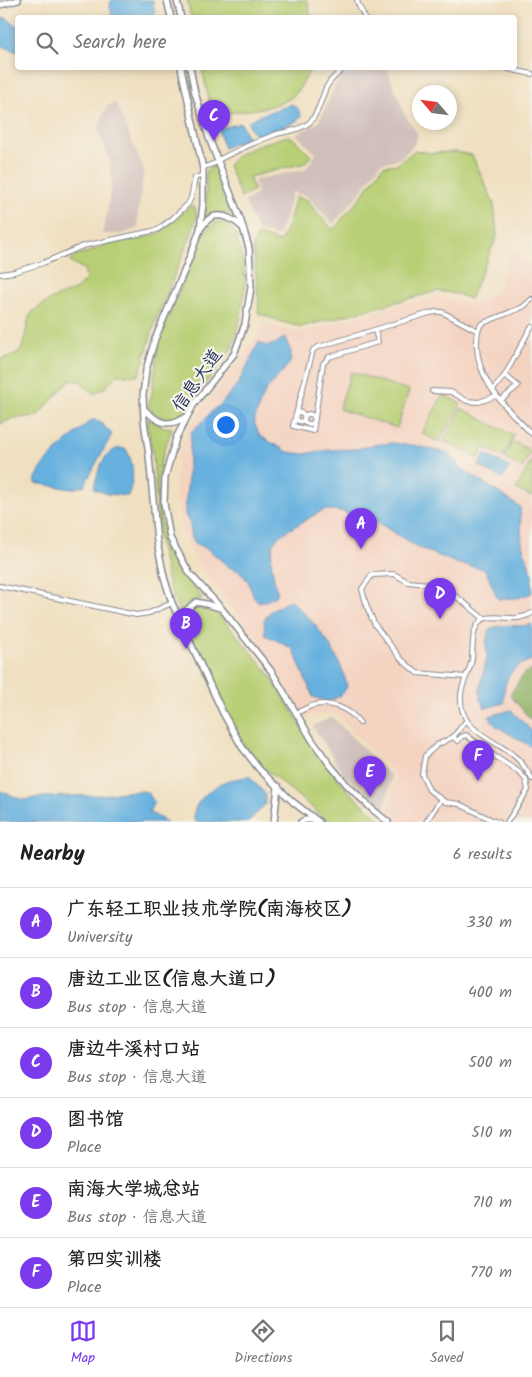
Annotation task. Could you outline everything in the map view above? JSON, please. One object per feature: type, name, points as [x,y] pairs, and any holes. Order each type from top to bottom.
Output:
[{"type":"main road","points":[[0,5],[18,0]]},
{"type":"main road","points":[[167,0],[170,15]]},
{"type":"main road","points":[[177,0],[180,15]]},
{"type":"main road","name":"信息大道","points":[[181,70],[202,168],[204,204],[200,230],[155,340],[146,370],[143,395],[144,421],[157,542],[164,577],[172,603],[221,708],[242,747],[259,769],[293,802],[318,821]]},
{"type":"main road","name":"信息大道","points":[[190,70],[195,93],[209,138],[243,228],[248,248],[251,287],[245,324],[234,354],[194,404],[176,438],[165,477],[164,503],[170,538],[190,574],[222,609],[272,672],[312,740],[330,765],[347,785],[388,822]]},
{"type":"main road","points":[[200,230],[210,218],[222,216],[233,219],[243,228]]},
{"type":"main road","points":[[144,409],[155,420],[169,424],[188,416]]},
{"type":"main road","points":[[182,626],[181,618],[188,608],[196,602],[222,609]]},
{"type":"main road","points":[[274,822],[278,786]]},
{"type":"main road","points":[[302,822],[305,820],[318,821]]},
{"type":"street","points":[[357,0],[364,15]]},
{"type":"street","points":[[202,168],[276,134],[304,126],[310,121],[319,107],[326,87],[342,70]]},
{"type":"street","points":[[513,70],[532,74]]},
{"type":"street","points":[[0,274],[14,272],[82,246],[157,230],[188,204],[195,178],[203,175]]},
{"type":"street","points":[[532,299],[523,307],[481,324],[476,340],[482,374],[496,396],[532,434]]},
{"type":"street","points":[[375,330],[378,342],[329,357],[322,364],[313,431],[293,426],[313,350],[318,347],[375,330],[436,312],[442,312],[478,332]]},
{"type":"street","points":[[493,390],[505,375],[532,328]]},
{"type":"street","points":[[500,400],[518,386],[505,375]]},
{"type":"street","points":[[432,390],[451,392],[467,401],[479,402],[496,396]]},
{"type":"street","points":[[295,416],[301,412],[304,415],[305,421],[309,424],[314,420]]},
{"type":"street","points":[[304,418],[306,415],[311,414],[314,420]]},
{"type":"street","points":[[466,677],[417,673],[401,659],[375,625],[367,608],[362,589],[372,575],[394,574],[408,582],[439,585],[484,619]]},
{"type":"street","points":[[0,586],[136,615],[148,614],[172,603]]},
{"type":"street","points":[[532,613],[517,618],[484,619],[477,627],[471,666],[461,695],[461,706],[466,721],[481,734],[512,754],[532,779]]},
{"type":"street","points":[[296,713],[312,706],[329,704],[341,707],[356,717],[360,723]]},
{"type":"street","points":[[466,721],[453,737],[437,745],[425,756],[422,774],[429,790],[445,802],[459,804],[499,822]]},
{"type":"street","points":[[453,737],[458,741],[466,735],[520,773],[526,780],[528,790],[507,822]]},
{"type":"street","points":[[426,822],[441,799]]},
{"type":"shaded area","points":[[350,70],[387,70],[405,115],[412,125],[412,130],[415,130],[418,134],[414,145],[400,159],[381,163],[359,194],[333,224],[307,196],[292,192],[284,223],[277,237],[257,230],[245,202],[257,193],[254,180],[306,169],[316,154],[296,134],[318,123],[335,85],[345,73]]},
{"type":"shaded area","points":[[116,103],[144,170],[138,212],[138,228],[122,234],[102,234],[112,180],[110,161],[98,131],[102,117],[109,105]]},
{"type":"shaded area","points":[[518,249],[532,268],[532,822],[396,822],[387,815],[396,776],[334,713],[304,716],[253,634],[200,568],[181,530],[175,490],[179,450],[191,425],[265,325],[300,333],[436,296],[454,302],[471,303],[497,292],[511,250]]},
{"type":"shaded area","points":[[332,717],[392,777],[384,810],[345,776],[313,726]]},
{"type":"green space","points":[[187,0],[307,0],[311,15],[191,15]]},
{"type":"green space","points":[[202,70],[310,70],[299,89],[292,97],[281,103],[241,112],[212,115]]},
{"type":"green space","points":[[288,136],[293,138],[311,156],[305,163],[249,177],[254,190],[241,198],[228,165],[239,154],[261,144]]},
{"type":"green space","points":[[415,150],[429,153],[456,152],[472,155],[494,204],[497,236],[470,299],[457,294],[438,291],[301,327],[258,313],[259,305],[253,246],[257,235],[280,242],[288,225],[296,197],[307,200],[333,230],[361,197],[383,166],[398,164]]},
{"type":"green space","points":[[216,165],[237,219],[228,214],[216,213],[204,220],[206,170]]},
{"type":"green space","points":[[194,206],[197,215],[190,238],[157,316],[139,375],[126,376],[117,374],[106,387],[93,394],[80,381],[70,380],[37,416],[14,418],[0,424],[0,359],[12,356],[21,350],[29,317],[33,311],[52,299],[77,289],[86,279],[84,269],[70,262],[75,255],[106,245],[158,234],[189,207]]},
{"type":"green space","points":[[217,222],[227,223],[235,233],[244,265],[245,287],[240,320],[231,350],[194,398],[187,417],[176,419],[162,417],[148,407],[152,394],[159,340],[202,237],[206,230]]},
{"type":"green space","points":[[351,372],[409,390],[397,428],[339,409]]},
{"type":"green space","points":[[443,394],[461,404],[439,442],[422,433]]},
{"type":"green space","points":[[461,408],[514,436],[503,457],[484,447],[478,459],[444,441]]},
{"type":"green space","points":[[148,419],[163,427],[172,428],[162,457],[159,473],[158,499],[162,526],[175,562],[202,599],[195,600],[184,608],[180,614],[169,586],[159,540],[153,456]]},
{"type":"green space","points":[[513,441],[531,451],[522,468],[504,458]]},
{"type":"green space","points":[[532,459],[532,497],[516,489]]},
{"type":"green space","points":[[202,606],[212,609],[223,619],[268,672],[320,756],[348,791],[383,822],[329,822],[258,763],[242,742],[220,701],[187,631],[186,617],[190,611]]},
{"type":"green space","points":[[532,670],[532,721],[510,695],[524,673]]},
{"type":"water","points":[[153,0],[155,15],[112,15],[111,1]]},
{"type":"water","points":[[6,18],[15,25],[15,51],[0,45],[0,19]]},
{"type":"water","points":[[291,104],[297,107],[301,115],[295,122],[256,136],[250,128],[248,122],[253,119]]},
{"type":"water","points":[[241,123],[248,138],[224,148],[218,129]]},
{"type":"water","points":[[285,337],[291,352],[290,363],[266,390],[259,406],[254,422],[260,436],[288,452],[304,454],[392,443],[412,445],[447,453],[461,468],[520,507],[522,544],[532,574],[532,593],[518,598],[498,599],[485,569],[459,564],[417,547],[374,520],[359,520],[344,512],[333,510],[323,510],[280,535],[273,543],[271,561],[278,594],[268,600],[259,602],[254,598],[248,581],[239,571],[229,567],[208,549],[196,544],[192,538],[190,525],[185,514],[191,432],[222,403],[239,382],[259,342],[267,346],[275,344]]},
{"type":"water","points":[[95,419],[112,434],[84,486],[71,489],[35,483],[37,475],[49,459],[89,422]]},
{"type":"water","points":[[120,448],[126,449],[132,466],[132,478],[128,496],[108,494],[94,489],[101,464],[109,454]]},
{"type":"water","points":[[485,454],[509,467],[503,479],[479,466]]},
{"type":"water","points":[[290,600],[309,618],[326,639],[344,675],[347,687],[342,694],[329,702],[313,697],[293,649],[265,635],[264,620],[270,612]]},
{"type":"water","points":[[532,624],[532,660],[518,666],[509,675],[506,681],[504,703],[485,708],[480,699],[480,688],[487,656],[486,643],[489,630],[505,625],[521,626]]},
{"type":"water","points":[[511,710],[532,731],[532,747],[496,726],[489,716]]},
{"type":"water","points":[[249,776],[265,794],[265,805],[248,822],[195,822],[194,816],[197,804],[206,794],[224,782]]},
{"type":"water","points":[[0,791],[23,800],[41,797],[103,795],[143,791],[148,793],[154,802],[149,812],[167,822],[0,822]]},
{"type":"place","name":"唐边牛溪村口站","points":[[214,141]]},
{"type":"place","name":"广东轻工职业技术学院(南海校区)","points":[[361,549]]},
{"type":"place","name":"图书馆","points":[[440,619]]},
{"type":"place","name":"唐边工业区(信息大道口)","points":[[186,649]]},
{"type":"place","name":"第四实训楼","points":[[478,781]]},
{"type":"place","name":"南海大学城总站","points":[[370,797]]}]
